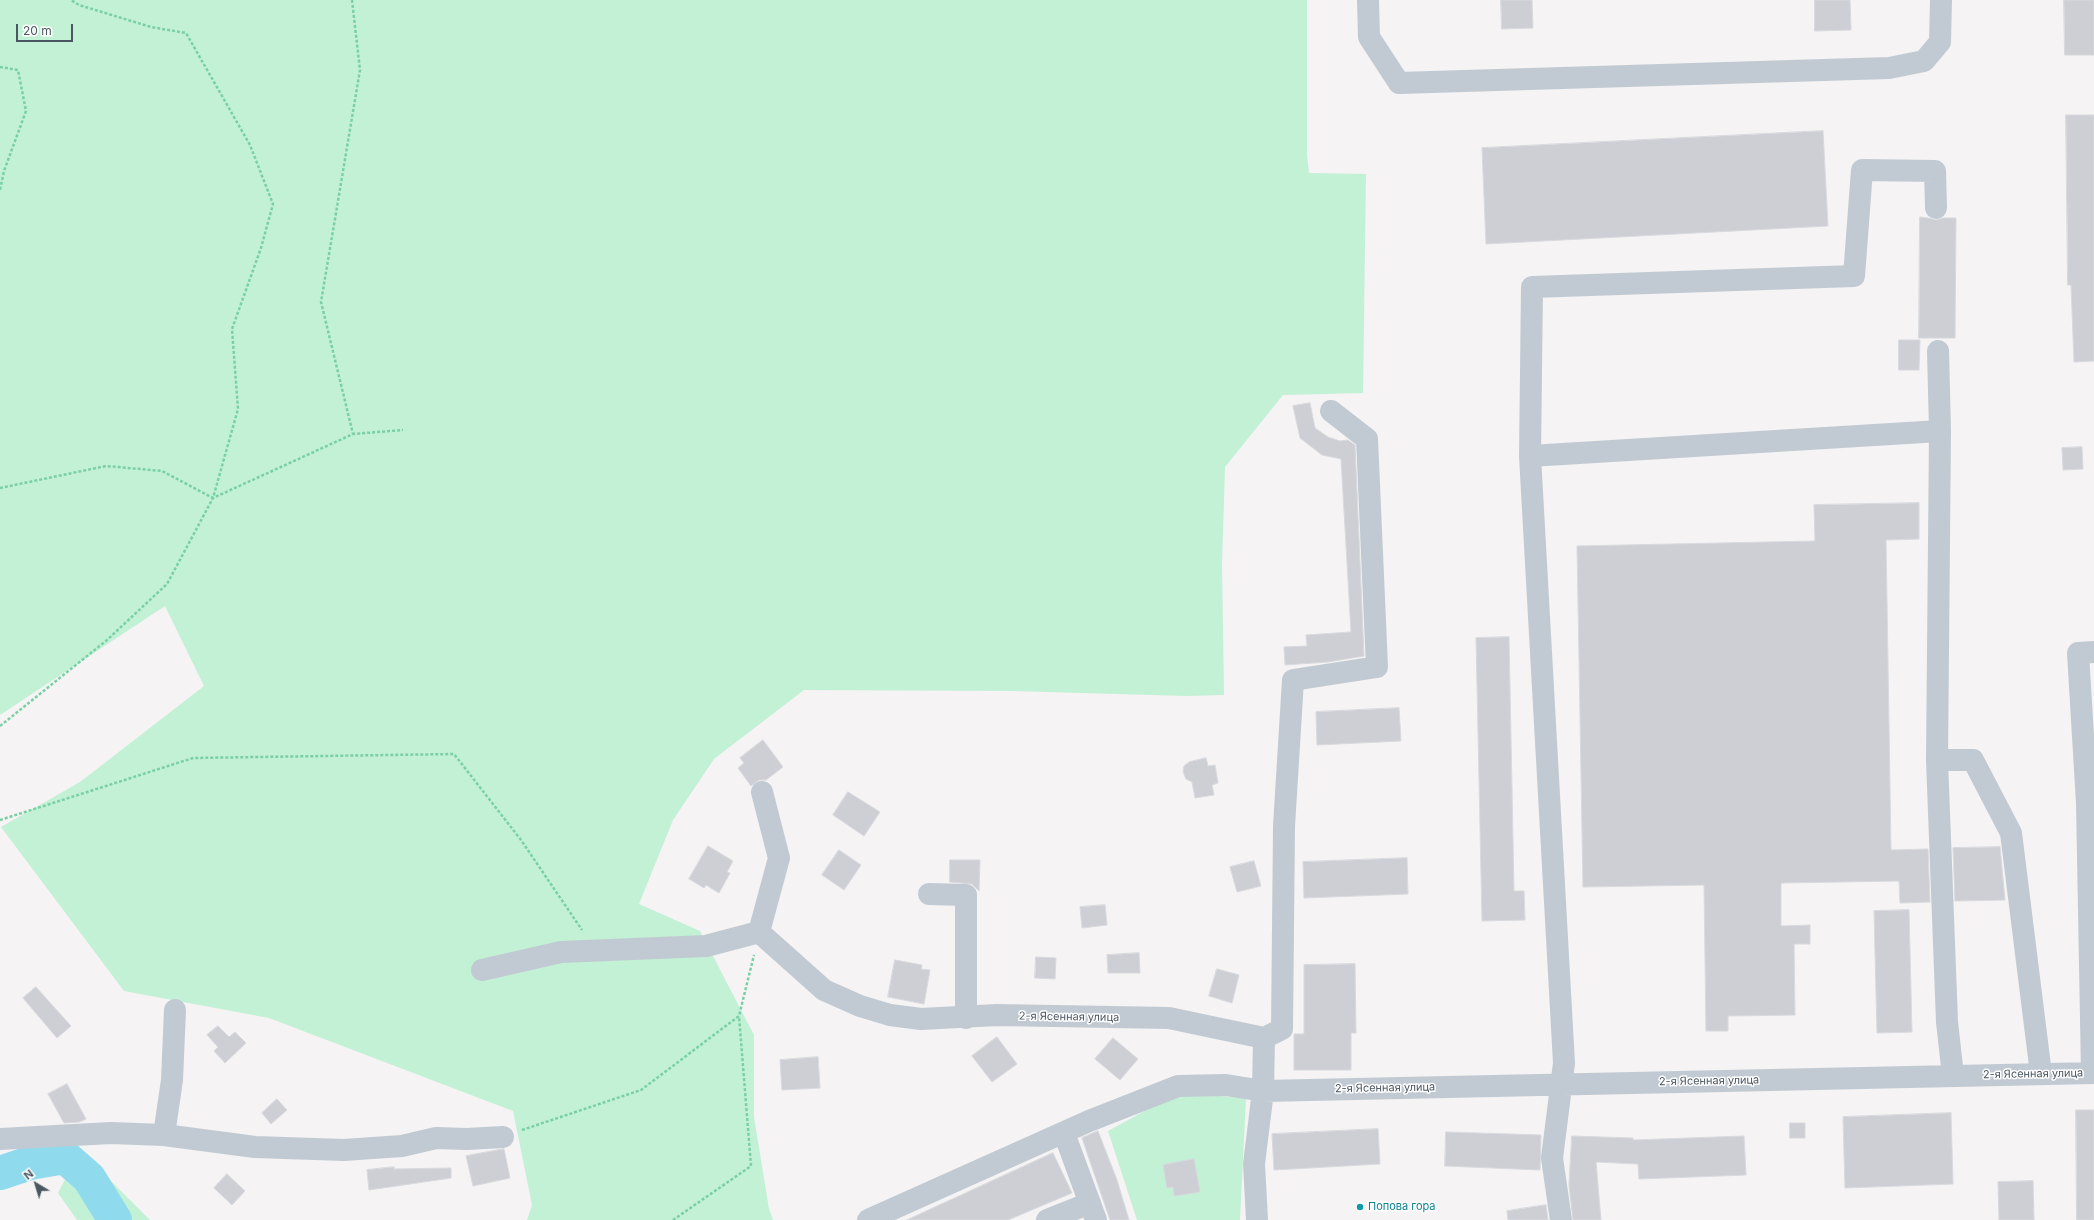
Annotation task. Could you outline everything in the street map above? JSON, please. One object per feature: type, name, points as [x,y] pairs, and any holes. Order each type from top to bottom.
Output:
[{"type":"street","points":[[1368,0],[1369,37],[1399,83],[1890,68],[1924,61],[1940,42],[1941,0]]},
{"type":"street","points":[[1561,1220],[1552,1158],[1564,1063],[1530,456],[1532,287],[1854,276],[1862,170],[1935,171],[1936,208]]},
{"type":"street","points":[[1938,351],[1940,432],[1937,760],[1947,1022],[1953,1076]]},
{"type":"street","points":[[1257,1220],[1254,1164],[1263,1091],[1264,1038],[1282,1029],[1284,826],[1293,680],[1377,667],[1367,439],[1331,412]]},
{"type":"street","points":[[1530,456],[1940,432]]},
{"type":"street","points":[[2093,1073],[2090,803],[2078,652],[2094,652]]},
{"type":"street","points":[[1937,760],[1973,760],[2012,833],[2041,1074]]},
{"type":"street","points":[[482,970],[561,952],[706,946],[759,932],[780,858],[762,792]]},
{"type":"street","points":[[928,894],[966,895],[966,1018]]},
{"type":"street","name":"2-я Ясенная улица","points":[[759,932],[824,990],[860,1006],[890,1015],[922,1019],[966,1018],[997,1015],[1169,1018],[1264,1038]]},
{"type":"street","points":[[164,1136],[172,1080],[175,1010]]},
{"type":"street","name":"2-я Ясенная улица","points":[[868,1220],[1064,1134],[1090,1121],[1178,1086],[1226,1085],[1263,1091],[2093,1073]]},
{"type":"street","points":[[0,1139],[111,1133],[164,1136],[254,1147],[344,1150],[402,1146],[436,1138],[466,1139],[503,1137]]},
{"type":"street","points":[[1046,1220],[1093,1212],[1064,1134]]},
{"type":"path","points":[[0,726],[107,640],[167,584],[213,498],[238,409],[232,329],[261,248],[273,204],[250,145],[186,33],[151,27],[79,5],[71,0]]},
{"type":"path","points":[[352,0],[360,70],[321,302],[353,434]]},
{"type":"path","points":[[0,67],[18,70],[26,111],[4,171],[0,190]]},
{"type":"path","points":[[213,498],[353,434],[403,430]]},
{"type":"path","points":[[0,488],[106,466],[162,470],[213,498]]},
{"type":"path","points":[[0,820],[193,758],[454,754],[521,840],[596,950]]},
{"type":"path","points":[[673,1220],[751,1166],[739,1016],[759,932]]},
{"type":"path","points":[[503,1137],[641,1090],[739,1016]]},
{"type":"green space","points":[[0,0],[1307,0],[1307,155],[1309,173],[1366,174],[1363,393],[1283,395],[1225,467],[1222,563],[1224,695],[1186,696],[1012,691],[804,690],[714,759],[673,820],[639,904],[700,931],[754,1035],[754,1117],[769,1209],[773,1220],[527,1220],[532,1205],[513,1111],[269,1018],[124,991],[1,827],[80,782],[204,686],[165,606],[0,715]]},
{"type":"green space","points":[[1177,1093],[1246,1098],[1240,1220],[1137,1220],[1108,1131]]},
{"type":"green space","points":[[80,1150],[150,1220],[77,1220],[58,1193]]},
{"type":"building","points":[[1501,0],[1532,0],[1533,28],[1502,29]]},
{"type":"building","points":[[1815,0],[1850,0],[1851,30],[1815,31]]},
{"type":"building","points":[[2064,0],[2094,0],[2094,55],[2065,55]]},
{"type":"building","points":[[2066,115],[2094,115],[2094,361],[2074,362],[2071,285],[2068,285]]},
{"type":"building","points":[[1823,131],[1828,226],[1486,244],[1482,148]]},
{"type":"building","points":[[1920,217],[1936,220],[1956,218],[1955,338],[1919,338]]},
{"type":"building","points":[[1899,340],[1920,340],[1919,370],[1899,370]]},
{"type":"building","points":[[1310,403],[1315,428],[1328,437],[1340,441],[1348,440],[1355,445],[1364,656],[1328,662],[1285,665],[1284,647],[1307,646],[1306,635],[1351,632],[1341,459],[1322,455],[1300,438],[1293,406]]},
{"type":"building","points":[[2082,447],[2083,469],[2063,470],[2062,448]]},
{"type":"building","points":[[1919,503],[1919,539],[1886,540],[1891,850],[1928,849],[1930,902],[1900,903],[1899,881],[1781,883],[1781,926],[1810,925],[1810,944],[1794,944],[1795,1015],[1728,1016],[1728,1031],[1706,1031],[1704,885],[1583,887],[1577,546],[1815,541],[1814,505]]},
{"type":"building","points":[[1509,637],[1514,891],[1524,891],[1525,920],[1482,921],[1476,638]]},
{"type":"building","points":[[1399,708],[1401,741],[1317,745],[1316,712]]},
{"type":"building","points":[[763,740],[783,767],[766,780],[759,780],[751,786],[738,768],[744,763],[740,758]]},
{"type":"building","points":[[1206,758],[1208,766],[1215,765],[1218,783],[1212,785],[1214,795],[1195,798],[1192,782],[1186,779],[1183,772],[1184,766],[1189,762]]},
{"type":"building","points":[[848,792],[880,812],[864,836],[833,815]]},
{"type":"building","points":[[708,846],[733,861],[727,872],[730,873],[719,893],[706,885],[704,888],[689,879]]},
{"type":"building","points":[[2000,847],[2005,900],[1955,901],[1953,848]]},
{"type":"building","points":[[839,850],[861,865],[844,890],[822,875]]},
{"type":"building","points":[[1407,858],[1408,894],[1304,898],[1303,862]]},
{"type":"building","points":[[950,860],[980,860],[979,891],[972,884],[950,882]]},
{"type":"building","points":[[1254,861],[1261,886],[1237,892],[1230,867]]},
{"type":"building","points":[[1105,905],[1107,925],[1082,928],[1080,907]]},
{"type":"building","points":[[1909,910],[1912,1032],[1877,1033],[1874,911]]},
{"type":"building","points":[[1139,953],[1140,973],[1108,973],[1107,955]]},
{"type":"building","points":[[1036,957],[1056,958],[1055,979],[1035,978]]},
{"type":"building","points":[[895,960],[922,965],[921,969],[930,970],[924,1004],[888,997]]},
{"type":"building","points":[[1355,964],[1356,1033],[1351,1033],[1351,1070],[1294,1070],[1294,1034],[1304,1034],[1304,965]]},
{"type":"building","points":[[1217,969],[1239,975],[1232,1003],[1209,996]]},
{"type":"building","points":[[36,987],[71,1026],[57,1038],[23,998]]},
{"type":"building","points":[[218,1026],[229,1037],[235,1032],[246,1043],[225,1063],[214,1051],[218,1047],[207,1035]]},
{"type":"building","points":[[997,1037],[1017,1064],[992,1082],[972,1056]]},
{"type":"building","points":[[1113,1038],[1138,1059],[1120,1080],[1095,1059]]},
{"type":"building","points":[[818,1057],[820,1088],[782,1090],[780,1060]]},
{"type":"building","points":[[67,1084],[86,1119],[79,1122],[64,1123],[48,1094]]},
{"type":"building","points":[[277,1099],[287,1110],[271,1124],[262,1113]]},
{"type":"building","points":[[2076,1110],[2094,1110],[2094,1220],[2077,1220]]},
{"type":"building","points":[[1951,1113],[1953,1184],[1845,1188],[1843,1117]]},
{"type":"building","points":[[1790,1123],[1805,1123],[1805,1138],[1790,1138]]},
{"type":"building","points":[[1378,1129],[1380,1164],[1274,1170],[1272,1134]]},
{"type":"building","points":[[1098,1131],[1117,1180],[1129,1220],[1110,1220],[1082,1138]]},
{"type":"building","points":[[1446,1132],[1541,1135],[1540,1170],[1445,1166]]},
{"type":"building","points":[[1572,1136],[1633,1138],[1633,1140],[1744,1136],[1746,1175],[1639,1179],[1638,1164],[1596,1162],[1601,1220],[1573,1220],[1569,1185]]},
{"type":"building","points":[[504,1149],[510,1178],[473,1186],[466,1156]]},
{"type":"building","points":[[1053,1153],[1072,1193],[1008,1220],[907,1220]]},
{"type":"building","points":[[1194,1159],[1200,1192],[1174,1196],[1173,1187],[1167,1188],[1163,1165]]},
{"type":"building","points":[[394,1167],[394,1169],[451,1168],[451,1178],[369,1190],[367,1170]]},
{"type":"building","points":[[227,1174],[245,1191],[232,1205],[214,1188]]},
{"type":"building","points":[[2033,1181],[2034,1220],[1999,1220],[1998,1182]]},
{"type":"building","points":[[1546,1205],[1548,1220],[1508,1220],[1507,1211]]},
{"type":"waterway","points":[[0,1173],[30,1163],[65,1157],[89,1178],[115,1220]]},
{"type":"place","name":"Попова гора","points":[[1360,1207]]}]
